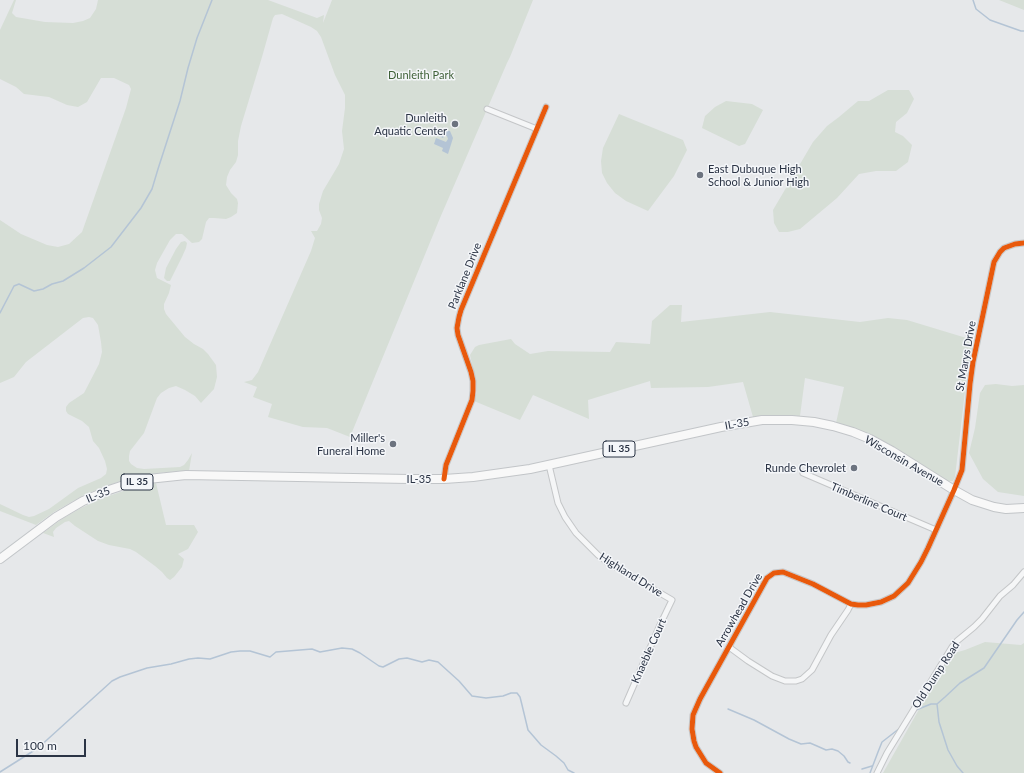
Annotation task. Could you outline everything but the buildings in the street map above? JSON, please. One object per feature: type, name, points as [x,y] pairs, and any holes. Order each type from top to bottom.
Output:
[{"type":"main road","name":"IL-35","points":[[0,559],[56,517],[83,501],[109,490],[148,479],[186,475],[409,480],[444,479],[491,475],[549,465],[746,422],[762,420],[814,422],[852,432]]},
{"type":"main road","name":"Wisconsin Avenue","points":[[852,432],[870,439],[892,451],[972,500],[988,505],[1006,508],[1024,508]]},
{"type":"street","name":"Parklane Drive","points":[[444,479],[446,465],[472,400],[473,391],[471,372],[458,335],[457,328],[459,317],[546,107]]},
{"type":"street","points":[[487,109],[537,130]]},
{"type":"street","name":"St Marys Drive","points":[[954,490],[962,470],[973,362],[993,264],[996,257],[1004,248],[1015,244],[1024,243]]},
{"type":"street","name":"Highland Drive","points":[[549,465],[558,503],[565,517],[576,533],[607,562],[672,600]]},
{"type":"street","name":"Timberline Court","points":[[803,473],[936,530]]},
{"type":"street","name":"Arrowhead Drive","points":[[720,773],[706,763],[698,752],[693,736],[693,715],[700,699],[767,578],[774,573],[783,572],[793,575],[851,604],[858,605],[876,603],[888,599],[900,592],[908,583],[921,562],[954,490]]},
{"type":"street","name":"Old Dump Road","points":[[877,773],[894,742],[952,647],[982,619],[1000,596],[1019,579],[1024,572]]},
{"type":"street","name":"Knaeble Court","points":[[626,703],[672,600]]},
{"type":"street","points":[[729,647],[772,676],[785,681],[796,681],[802,679],[812,670],[831,635],[851,604]]},
{"type":"green space","name":"Dunleith Park","points":[[14,0],[16,0],[12,13],[16,17],[45,22],[73,23],[83,21],[90,18],[96,9],[98,0],[268,0],[317,18],[324,15],[323,23],[332,0],[533,0],[510,57],[440,218],[350,437],[327,428],[303,427],[268,417],[272,404],[253,397],[257,387],[244,382],[252,380],[258,372],[311,251],[315,238],[311,231],[317,231],[321,224],[322,218],[319,210],[319,204],[323,191],[339,164],[344,149],[342,131],[345,95],[335,75],[321,37],[317,31],[311,27],[282,14],[275,15],[241,126],[236,162],[227,177],[226,185],[237,199],[237,213],[226,219],[209,218],[206,222],[202,239],[199,242],[192,243],[182,234],[176,234],[170,240],[157,263],[155,270],[157,278],[171,285],[164,304],[166,314],[185,337],[208,354],[216,365],[217,377],[214,389],[201,403],[195,396],[176,386],[161,393],[157,398],[144,433],[130,451],[129,461],[137,468],[144,469],[180,467],[184,465],[192,453],[189,471],[158,473],[120,481],[84,495],[54,512],[36,525],[0,511],[0,504],[23,515],[29,517],[34,516],[49,509],[78,488],[101,478],[106,474],[107,469],[105,461],[99,448],[93,441],[89,427],[82,421],[68,414],[66,411],[66,407],[69,403],[84,393],[99,364],[102,352],[101,342],[98,325],[93,318],[83,318],[26,362],[14,377],[0,383],[0,220],[21,234],[47,245],[58,247],[69,244],[82,232],[126,108],[131,89],[129,85],[114,78],[101,78],[87,102],[78,107],[67,105],[49,97],[24,94],[16,87],[0,79],[0,30]]},
{"type":"green space","points":[[999,0],[1024,0],[1024,10]]},
{"type":"green space","points":[[888,90],[909,90],[914,99],[907,113],[896,122],[895,132],[903,136],[912,145],[908,162],[896,171],[876,171],[859,174],[837,198],[800,229],[788,232],[779,232],[774,223],[773,210],[813,142],[827,126],[858,101],[869,101]]},
{"type":"green space","points":[[726,101],[752,104],[763,110],[745,144],[739,146],[702,128],[705,116],[715,107]]},
{"type":"green space","points":[[619,114],[683,140],[687,150],[674,176],[648,211],[626,201],[615,193],[607,183],[602,173],[601,161],[603,148]]},
{"type":"green space","points":[[185,241],[187,243],[182,257],[170,281],[167,281],[164,278],[166,268],[176,249],[181,242]]},
{"type":"green space","points":[[670,305],[682,305],[681,322],[770,312],[860,322],[888,318],[907,320],[973,340],[967,374],[955,477],[953,481],[947,481],[870,434],[836,423],[844,387],[805,378],[800,416],[782,415],[753,417],[743,382],[708,387],[651,388],[650,381],[588,400],[589,419],[533,395],[520,420],[474,401],[477,392],[470,355],[475,347],[479,345],[511,339],[515,344],[530,354],[548,351],[610,352],[616,342],[650,344],[652,321]]},
{"type":"green space","points":[[996,384],[1012,386],[1024,385],[1024,496],[998,492],[983,479],[969,453],[975,428],[980,393],[985,385]]},
{"type":"green space","points":[[156,483],[166,525],[194,525],[198,532],[188,549],[178,554],[184,559],[182,567],[170,580],[155,566],[136,552],[130,549],[109,545],[98,541],[69,521],[56,528],[53,532],[54,537],[43,533],[62,519],[100,499],[129,489]]},
{"type":"green space","points":[[985,642],[1021,645],[1024,643],[1024,773],[883,773],[951,654]]},
{"type":"water","points":[[444,130],[450,131],[453,138],[448,154],[442,151],[443,148],[434,144],[436,138],[446,142],[448,139],[447,136],[444,136],[443,138],[437,135],[439,132]]},
{"type":"waterway","points":[[0,313],[14,286],[19,284],[34,291],[43,289],[52,284],[63,281],[84,268],[111,247],[141,208],[152,189],[180,101],[197,38],[212,0]]},
{"type":"waterway","points":[[973,0],[976,9],[990,20],[1024,31]]},
{"type":"waterway","points":[[916,710],[931,704],[937,704],[960,683],[984,668],[1024,612]]},
{"type":"waterway","points":[[0,772],[38,748],[112,681],[120,677],[147,668],[189,659],[210,659],[231,652],[250,651],[270,657],[276,652],[312,649],[320,652],[342,648],[352,649],[383,667],[399,659],[407,658],[422,662],[429,660],[438,662],[459,681],[472,696],[486,698],[517,693],[520,697],[528,730],[541,745],[564,763],[568,770],[574,773]]},
{"type":"waterway","points":[[937,704],[939,722],[948,750],[957,766],[963,773]]},
{"type":"waterway","points":[[728,709],[754,720],[801,744],[810,743],[826,750],[832,749],[838,751],[850,763]]},
{"type":"waterway","points":[[870,773],[882,742],[900,728]]},
{"type":"waterway","points":[[862,769],[872,766]]},
{"type":"cycle path","points":[[444,479],[446,465],[472,400],[473,391],[471,372],[458,335],[457,328],[459,317],[546,107]]},
{"type":"cycle path","points":[[720,773],[706,763],[696,747],[692,729],[693,715],[700,699],[767,578],[774,573],[783,572],[813,584],[851,604],[866,605],[881,602],[894,596],[908,583],[921,562],[962,470],[973,362],[994,262],[1004,248],[1015,244],[1024,243]]},
{"type":"place","name":"Dunleith Aquatic Center","points":[[455,124]]},
{"type":"place","name":"East Dubuque High School & Junior High","points":[[700,175]]},
{"type":"place","name":"Miller's Funeral Home","points":[[393,444]]},
{"type":"place","name":"Runde Chevrolet","points":[[854,468]]}]
